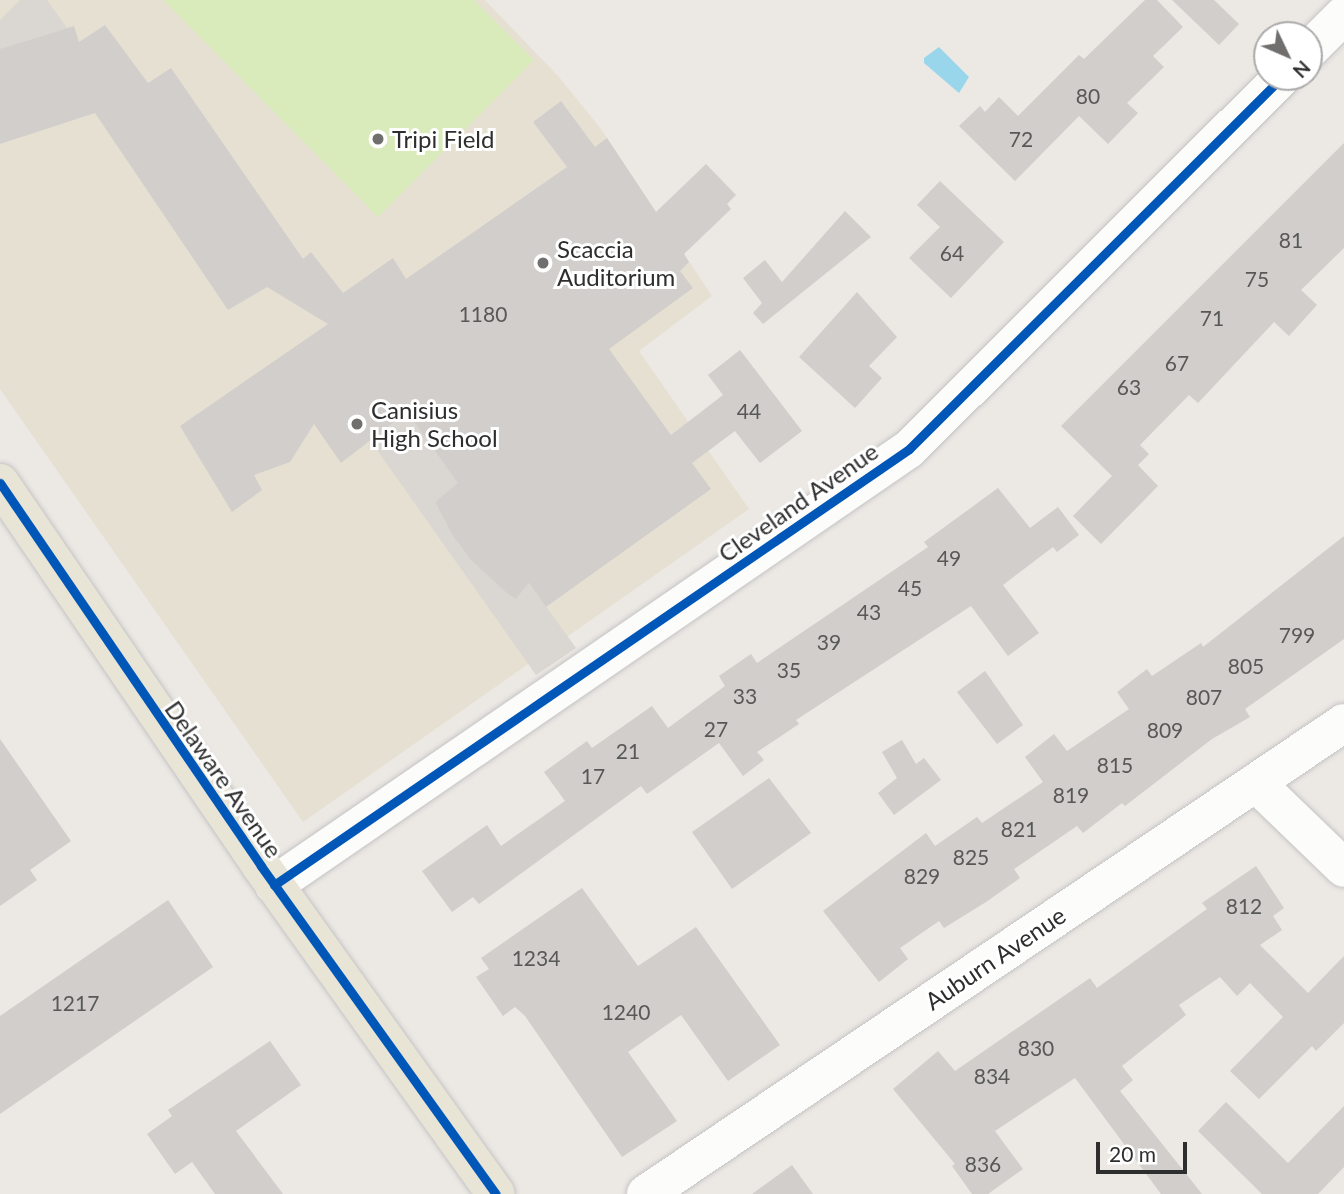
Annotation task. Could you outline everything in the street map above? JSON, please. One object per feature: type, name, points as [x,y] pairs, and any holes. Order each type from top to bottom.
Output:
[{"type":"main road","name":"Delaware Avenue","points":[[0,483],[274,885],[496,1194]]},
{"type":"street","points":[[1323,36],[1344,15]]},
{"type":"street","name":"Cleveland Avenue","points":[[274,885],[909,449],[1268,91]]},
{"type":"street","name":"Auburn Avenue","points":[[646,1194],[1344,723]]},
{"type":"street","points":[[1256,783],[1344,868]]},
{"type":"shaded area","name":"Canisius High School","points":[[0,0],[485,0],[559,77],[601,129],[712,296],[639,351],[749,509],[303,822],[0,389]]},
{"type":"shaded area","points":[[20,0],[47,0],[67,28],[0,49],[0,20]]},
{"type":"shaded area","points":[[408,412],[437,454],[454,447],[464,480],[435,502],[453,536],[473,562],[516,599],[529,583],[576,648],[536,675],[377,450],[373,438]]},
{"type":"green space","name":"Tripi Field","points":[[163,0],[474,0],[534,60],[378,217]]},
{"type":"water","points":[[939,47],[969,77],[959,93],[924,63],[924,58]]},
{"type":"building","points":[[1145,0],[1157,0],[1183,27],[1153,56],[1164,67],[1127,103],[1138,113],[1108,144],[1079,116],[1015,181],[959,126],[980,106],[985,112],[999,97],[1018,116],[1079,55],[1084,59]]},
{"type":"building","points":[[1172,0],[1214,0],[1239,24],[1219,45]]},
{"type":"building","points":[[105,25],[148,83],[171,68],[303,259],[311,252],[343,293],[393,258],[406,279],[567,167],[533,122],[561,101],[595,147],[607,138],[656,212],[706,164],[736,195],[727,204],[731,209],[684,254],[689,262],[680,271],[693,288],[609,349],[671,435],[723,395],[708,375],[740,350],[802,431],[760,463],[735,431],[692,463],[711,489],[546,607],[529,583],[516,599],[507,593],[472,561],[453,536],[435,502],[458,483],[407,412],[341,463],[314,424],[290,462],[254,475],[262,490],[232,512],[180,426],[328,324],[267,287],[228,310],[95,113],[0,144],[0,49],[74,26],[79,42]]},
{"type":"building","points":[[1344,143],[1344,248],[1301,290],[1317,305],[1289,336],[1274,322],[1198,403],[1189,395],[1140,445],[1149,454],[1138,465],[1158,486],[1101,544],[1073,516],[1112,476],[1061,426]]},
{"type":"building","points":[[940,181],[1004,242],[951,298],[909,258],[940,227],[917,205]]},
{"type":"building","points":[[845,211],[871,237],[763,324],[753,313],[762,303],[743,278],[765,260],[782,282]]},
{"type":"building","points":[[857,292],[897,337],[869,366],[882,378],[855,408],[799,357]]},
{"type":"building","points":[[998,488],[1030,528],[1058,507],[1079,535],[1057,552],[1053,547],[1003,585],[1039,633],[1008,656],[971,606],[796,720],[799,724],[757,752],[764,760],[743,776],[719,743],[647,794],[641,786],[479,904],[473,897],[452,912],[422,871],[487,825],[501,846],[565,801],[544,772],[587,741],[592,748],[652,706],[668,728],[725,686],[719,676],[751,654],[757,663],[928,547],[924,542]]},
{"type":"building","points":[[1344,536],[1344,639],[1245,709],[1250,717],[1212,739],[1125,806],[1122,803],[1083,833],[1077,826],[1014,869],[1020,878],[986,902],[944,928],[939,921],[900,948],[908,959],[879,982],[823,911],[926,833],[935,846],[977,817],[982,823],[1043,782],[1025,757],[1054,734],[1067,751],[1129,709],[1117,692],[1147,669],[1152,676],[1201,643],[1203,647]]},
{"type":"building","points":[[985,671],[1023,725],[997,744],[957,692]]},
{"type":"building","points":[[0,739],[71,841],[30,870],[37,880],[0,906]]},
{"type":"building","points":[[902,740],[916,764],[924,758],[941,780],[894,815],[878,793],[897,778],[882,752]]},
{"type":"building","points":[[769,778],[811,833],[732,889],[692,832]]},
{"type":"building","points":[[1256,866],[1284,908],[1273,916],[1282,930],[1260,945],[1308,993],[1344,956],[1344,1023],[1316,1051],[1312,1046],[1259,1099],[1230,1071],[1283,1017],[1250,983],[1237,996],[1220,977],[1179,1005],[1186,1015],[1122,1066],[1133,1080],[1120,1091],[1202,1194],[1161,1194],[1075,1078],[995,1131],[1023,1169],[988,1194],[972,1194],[952,1166],[955,1164],[893,1089],[938,1051],[955,1071],[1090,978],[1097,988],[1207,909],[1202,903]]},
{"type":"building","points":[[582,888],[638,966],[696,927],[780,1045],[728,1081],[681,1015],[628,1052],[677,1121],[622,1157],[525,1016],[515,1007],[503,1016],[476,977],[489,969],[481,958]]},
{"type":"building","points":[[168,900],[213,967],[0,1114],[0,1016]]},
{"type":"building","points":[[270,1041],[301,1085],[236,1131],[283,1194],[215,1194],[192,1162],[175,1174],[147,1134],[172,1116],[168,1110]]},
{"type":"building","points":[[1226,1102],[1288,1163],[1344,1106],[1344,1167],[1318,1194],[1262,1194],[1198,1131]]},
{"type":"building","points":[[792,1165],[813,1194],[752,1194]]},
{"type":"cycle path","points":[[274,885],[909,449],[1268,91]]},
{"type":"cycle path","points":[[0,483],[261,866],[496,1194]]},
{"type":"place","name":"Tripi Field","points":[[378,139]]},
{"type":"place","name":"Scaccia Auditorium","points":[[543,263]]},
{"type":"place","name":"Canisius High School","points":[[357,424]]}]
